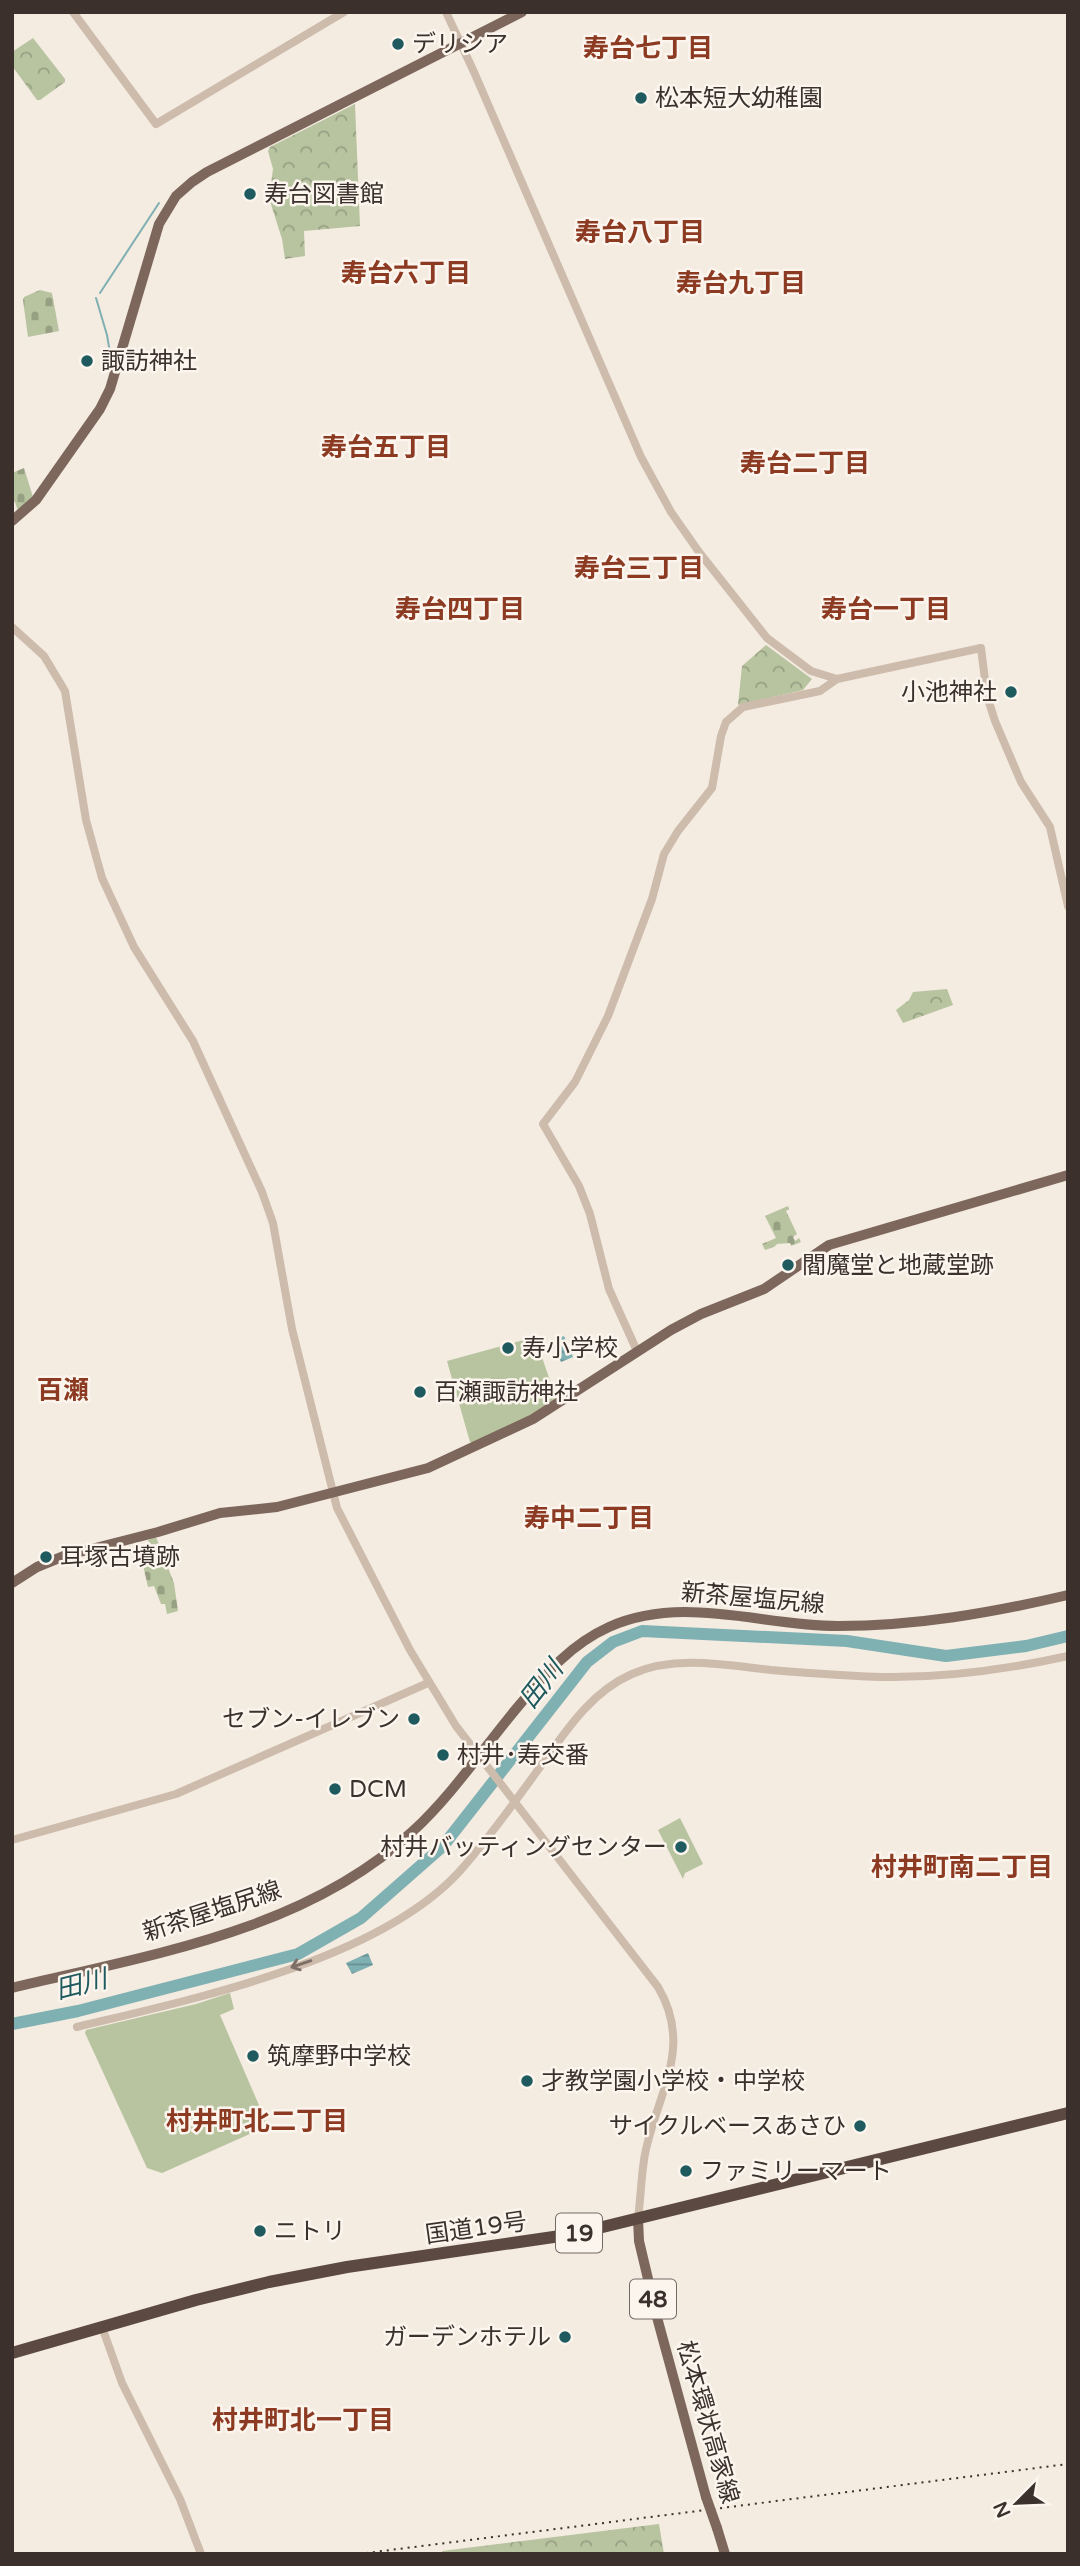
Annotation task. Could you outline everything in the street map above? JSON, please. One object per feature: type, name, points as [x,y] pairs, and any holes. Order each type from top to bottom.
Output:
[{"type":"highway","name":"国道19号","points":[[12,2353],[228,2292],[312,2273],[539,2240],[1068,2113]]},
{"type":"main road","points":[[12,521],[36,500],[100,409],[110,389],[159,225],[176,196],[207,172],[522,12]]},
{"type":"main road","points":[[12,1583],[37,1567],[64,1556],[220,1513],[277,1507],[428,1468],[511,1431],[637,1351],[701,1314],[764,1289],[815,1252],[837,1241],[1068,1175]]},
{"type":"main road","name":"新茶屋塩尻線","points":[[12,1988],[241,1929],[309,1900],[359,1871],[406,1838],[440,1804],[481,1759],[548,1670],[575,1646],[609,1626],[640,1615],[678,1611],[785,1623],[884,1626],[956,1618],[1068,1595]]},
{"type":"main road","name":"松本環状高家線","points":[[638,2218],[639,2241],[658,2321],[706,2497],[725,2554]]},
{"type":"street","points":[[73,12],[156,124],[344,12]]},
{"type":"street","points":[[446,12],[641,457],[661,494],[698,552],[766,638],[811,671],[837,679]]},
{"type":"street","points":[[12,627],[44,656],[65,691],[86,820],[102,878],[134,947],[193,1041],[262,1192],[273,1223],[292,1329],[332,1494],[348,1534],[428,1683],[453,1723],[659,1987],[670,2011],[674,2054],[645,2154],[638,2218]]},
{"type":"street","points":[[637,1351],[609,1289],[590,1214],[579,1185],[542,1124],[575,1082],[608,1016],[670,843],[712,788],[726,722],[743,707],[820,691],[837,679],[981,648],[987,696],[995,722],[1021,782],[1050,827],[1068,906]]},
{"type":"street","points":[[77,2026],[163,2006],[261,1977],[336,1951],[406,1914],[441,1888],[481,1846],[513,1799],[590,1703],[630,1675],[654,1666],[692,1662],[885,1677],[993,1669],[1068,1656]]},
{"type":"street","points":[[12,1840],[176,1794],[428,1683]]},
{"type":"street","points":[[102,2327],[121,2383],[159,2455],[201,2554]]},
{"type":"green space","points":[[33,38],[65,79],[65,82],[40,100],[37,100],[12,66],[12,52]]},
{"type":"green space","points":[[355,104],[360,226],[304,231],[305,256],[285,259],[282,239],[269,198],[273,169],[268,151],[270,147]]},
{"type":"green space","points":[[40,290],[52,293],[59,331],[28,337],[23,300]]},
{"type":"green space","points":[[24,468],[33,497],[18,511],[12,501],[12,473]]},
{"type":"green space","points":[[766,645],[812,679],[803,690],[738,705],[742,666]]},
{"type":"green space","points":[[947,989],[953,1005],[903,1023],[896,1010],[909,1000],[913,992]]},
{"type":"green space","points":[[788,1206],[786,1211],[797,1234],[793,1237],[795,1241],[799,1238],[801,1242],[791,1246],[790,1243],[777,1244],[765,1250],[762,1244],[776,1238],[765,1216]]},
{"type":"green space","points":[[535,1337],[557,1401],[517,1425],[470,1442],[447,1361]]},
{"type":"green space","points":[[156,1537],[174,1583],[178,1611],[167,1614],[165,1604],[161,1604],[154,1586],[148,1587],[140,1552],[151,1549],[148,1540]]},
{"type":"green space","name":"村井バッティングセンター","points":[[680,1818],[703,1864],[685,1873],[683,1879],[658,1830]]},
{"type":"green space","points":[[230,1993],[234,2009],[220,2015],[268,2126],[162,2173],[147,2168],[85,2033],[86,2030],[196,2004]]},
{"type":"green space","points":[[659,2524],[664,2554],[443,2554],[442,2551]]},
{"type":"water","points":[[564,1336],[573,1357],[561,1362],[552,1341]]},
{"type":"water","points":[[368,1953],[373,1965],[352,1974],[346,1963]]},
{"type":"waterway","points":[[100,293],[159,203]]},
{"type":"waterway","points":[[96,298],[107,335],[112,365]]},
{"type":"waterway","name":"田川","points":[[12,2024],[78,2011],[298,1954],[361,1918],[443,1846],[587,1662],[613,1642],[642,1631],[847,1641],[946,1656],[1026,1646],[1068,1636]]},
{"type":"railway","points":[[359,2554],[1068,2464]]},
{"type":"place","name":"デリシア","points":[[398,44]]},
{"type":"place","name":"松本短大幼稚園","points":[[641,98]]},
{"type":"place","name":"寿台図書館","points":[[250,194]]},
{"type":"place","name":"諏訪神社","points":[[87,361]]},
{"type":"place","name":"小池神社","points":[[1011,692]]},
{"type":"place","name":"閻魔堂と地蔵堂跡","points":[[788,1265]]},
{"type":"place","name":"寿小学校","points":[[508,1348]]},
{"type":"place","name":"百瀬諏訪神社","points":[[420,1392]]},
{"type":"place","name":"耳塚古墳跡","points":[[46,1557]]},
{"type":"place","name":"セブン-イレブン","points":[[414,1719]]},
{"type":"place","name":"村井･寿交番","points":[[443,1755]]},
{"type":"place","name":"DCM","points":[[335,1789]]},
{"type":"place","name":"村井バッティングセンター","points":[[681,1847]]},
{"type":"place","name":"筑摩野中学校","points":[[253,2056]]},
{"type":"place","name":"才教学園小学校・中学校","points":[[527,2081]]},
{"type":"place","name":"サイクルベースあさひ","points":[[860,2126]]},
{"type":"place","name":"ファミリーマート","points":[[686,2171]]},
{"type":"place","name":"ニトリ","points":[[260,2231]]},
{"type":"place","name":"ガーデンホテル","points":[[565,2337]]},
{"type":"district","name":"寿台七丁目","points":[[648,48]]},
{"type":"district","name":"寿台八丁目","points":[[640,232]]},
{"type":"district","name":"寿台六丁目","points":[[406,273]]},
{"type":"district","name":"寿台九丁目","points":[[741,283]]},
{"type":"district","name":"寿台五丁目","points":[[386,447]]},
{"type":"district","name":"寿台二丁目","points":[[805,463]]},
{"type":"district","name":"寿台三丁目","points":[[639,568]]},
{"type":"district","name":"寿台四丁目","points":[[460,609]]},
{"type":"district","name":"寿台一丁目","points":[[886,609]]},
{"type":"district","name":"百瀬","points":[[63,1390]]},
{"type":"district","name":"寿中二丁目","points":[[589,1518]]},
{"type":"district","name":"村井町南二丁目","points":[[962,1867]]},
{"type":"district","name":"村井町北二丁目","points":[[257,2121]]},
{"type":"district","name":"村井町北一丁目","points":[[303,2420]]}]
